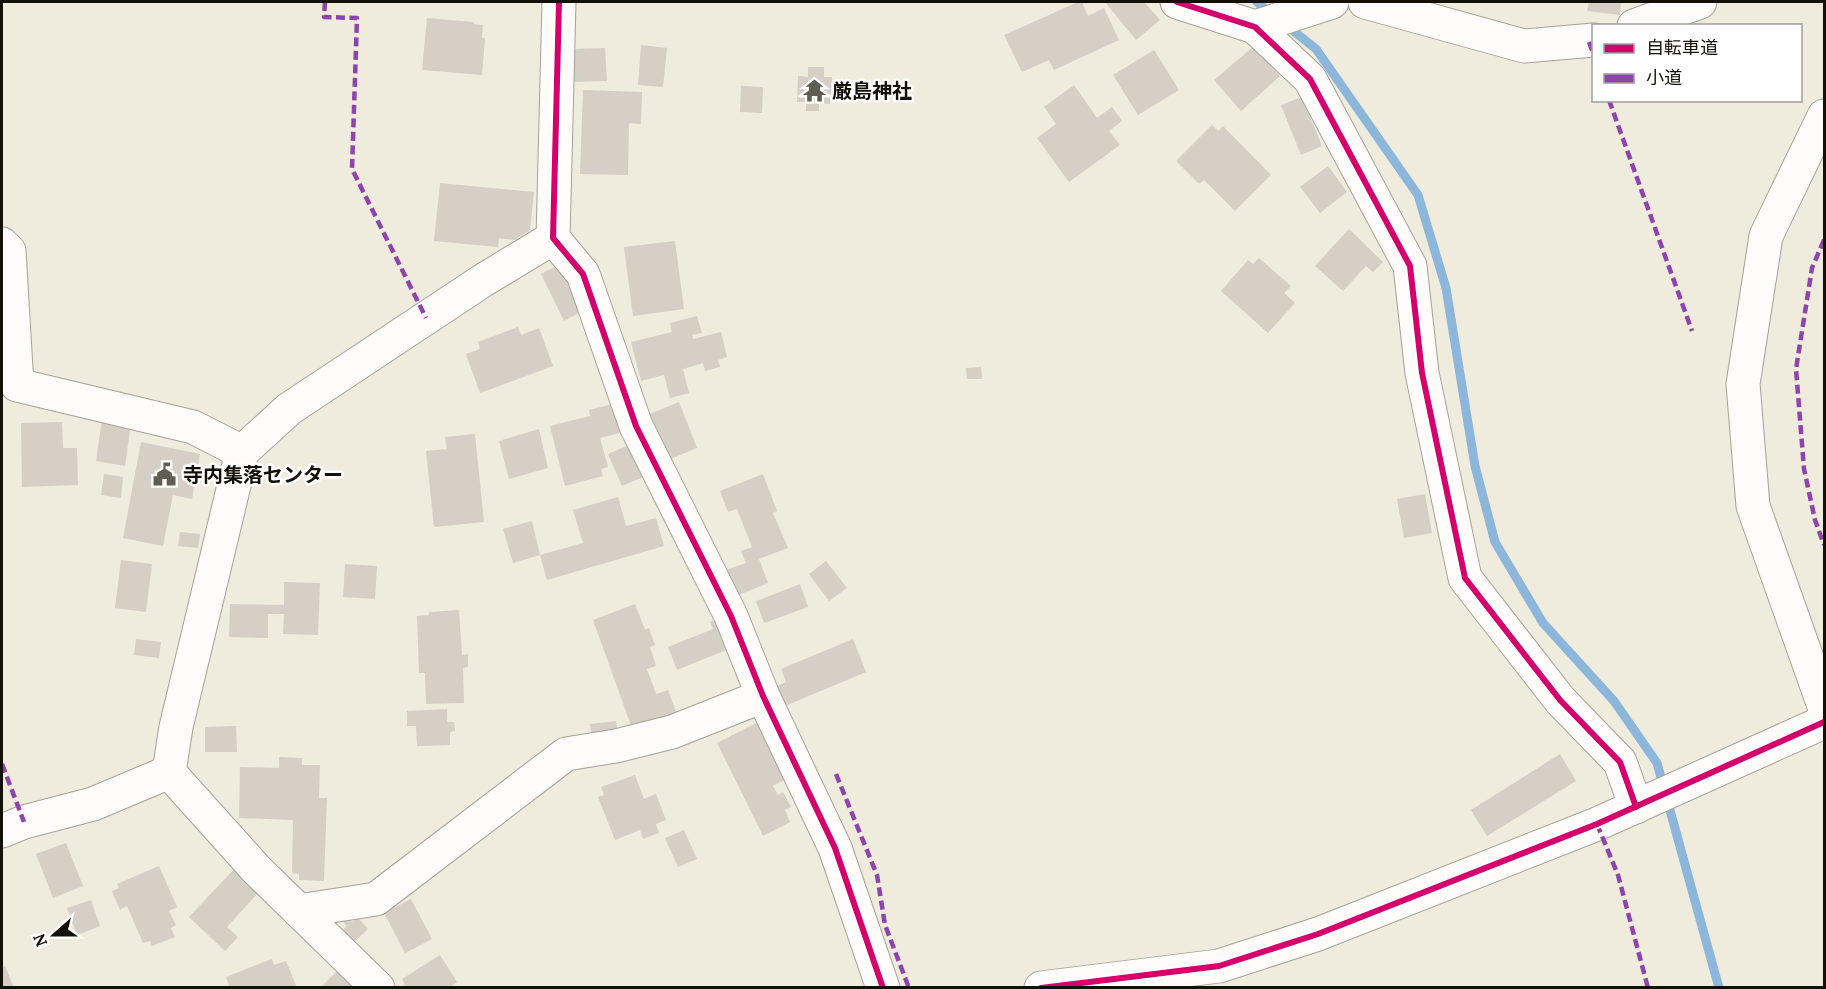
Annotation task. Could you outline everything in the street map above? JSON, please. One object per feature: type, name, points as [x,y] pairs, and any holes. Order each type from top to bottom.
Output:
[{"type":"street","points":[[559,2],[553,238],[583,274],[636,426],[731,616],[763,696],[835,848],[883,987]]},
{"type":"street","points":[[1177,2],[1256,27],[1310,79],[1410,266],[1422,373],[1465,578],[1560,700],[1620,762],[1636,807]]},
{"type":"street","points":[[1256,27],[1332,2]]},
{"type":"street","points":[[1365,2],[1524,46],[1592,40]]},
{"type":"street","points":[[1640,24],[1700,2]]},
{"type":"street","points":[[1824,116],[1766,236],[1743,384],[1753,506],[1824,706]]},
{"type":"street","points":[[169,772],[176,727],[242,452],[289,409],[482,281],[553,238]]},
{"type":"street","points":[[2,244],[9,251],[18,385],[193,427],[242,452]]},
{"type":"street","points":[[299,911],[376,898],[567,754],[616,746],[672,732],[763,696]]},
{"type":"street","points":[[1041,987],[1219,966],[1317,934],[1597,824],[1824,722]]},
{"type":"street","points":[[2,831],[24,822],[93,804],[169,772]]},
{"type":"street","points":[[169,772],[256,869],[378,987]]},
{"type":"building","points":[[1082,2],[1088,16],[1104,8],[1119,40],[1054,70],[1049,60],[1022,72],[1004,35]]},
{"type":"building","points":[[1105,2],[1144,2],[1160,20],[1136,40]]},
{"type":"building","points":[[1589,2],[1621,2],[1620,15],[1587,11]]},
{"type":"building","points":[[427,18],[474,22],[474,24],[483,25],[482,38],[485,38],[482,75],[422,70]]},
{"type":"building","points":[[641,45],[667,48],[663,87],[638,85]]},
{"type":"building","points":[[1254,46],[1280,76],[1241,111],[1214,80]]},
{"type":"building","points":[[605,48],[607,81],[573,82],[572,49]]},
{"type":"building","points":[[1154,50],[1179,90],[1138,115],[1113,75]]},
{"type":"building","name":"厳島神社","points":[[808,67],[824,67],[824,77],[832,77],[830,104],[819,103],[819,111],[806,111],[806,102],[797,102],[798,76],[808,77]]},
{"type":"building","points":[[1074,85],[1097,118],[1112,107],[1122,121],[1109,131],[1120,145],[1069,182],[1037,138],[1056,124],[1044,107]]},
{"type":"building","points":[[741,86],[763,87],[762,113],[740,112]]},
{"type":"building","points":[[583,90],[642,92],[641,124],[629,123],[628,175],[580,174]]},
{"type":"building","points":[[1302,97],[1322,146],[1301,155],[1281,105]]},
{"type":"building","points":[[1212,125],[1218,131],[1223,126],[1271,175],[1235,211],[1204,180],[1199,184],[1176,161]]},
{"type":"building","points":[[1328,166],[1347,192],[1320,213],[1300,187]]},
{"type":"building","points":[[440,183],[534,192],[530,230],[515,240],[499,238],[498,247],[434,241]]},
{"type":"building","points":[[1349,229],[1383,262],[1373,272],[1366,266],[1343,291],[1315,266]]},
{"type":"building","points":[[675,241],[684,309],[633,316],[624,247]]},
{"type":"building","points":[[1259,258],[1291,286],[1284,293],[1295,303],[1268,333],[1221,291],[1248,260],[1253,264]]},
{"type":"building","points":[[560,264],[583,311],[564,321],[541,274]]},
{"type":"building","points":[[697,316],[702,333],[692,335],[693,339],[721,332],[727,357],[718,360],[720,367],[705,371],[703,363],[683,369],[689,393],[670,398],[664,375],[641,381],[631,342],[672,332],[670,323]]},
{"type":"building","points":[[518,327],[521,335],[539,328],[553,366],[480,393],[466,354],[480,349],[478,342]]},
{"type":"building","points":[[981,367],[982,379],[967,379],[966,368]]},
{"type":"building","points":[[679,402],[697,448],[668,460],[650,414]]},
{"type":"building","points":[[613,404],[620,433],[600,438],[608,467],[601,469],[603,476],[565,486],[550,426],[590,416],[589,410]]},
{"type":"building","points":[[102,419],[131,423],[125,466],[96,461]]},
{"type":"building","points":[[62,422],[63,448],[77,448],[78,485],[22,487],[21,423]]},
{"type":"building","points":[[539,429],[548,468],[509,479],[499,441]]},
{"type":"building","points":[[475,434],[484,522],[434,527],[426,451],[447,449],[445,437]]},
{"type":"building","name":"寺内集落センター","points":[[141,442],[200,454],[192,499],[173,495],[163,546],[123,538]]},
{"type":"building","points":[[629,445],[643,477],[622,486],[608,454]]},
{"type":"building","points":[[104,474],[123,477],[121,498],[101,495]]},
{"type":"building","points":[[763,474],[777,511],[773,513],[788,548],[759,559],[768,583],[736,596],[726,570],[746,563],[741,551],[752,547],[737,509],[728,512],[720,491]]},
{"type":"building","points":[[1425,494],[1432,533],[1404,538],[1397,499]]},
{"type":"building","points":[[618,497],[626,526],[656,518],[664,546],[547,580],[540,555],[583,543],[573,510]]},
{"type":"building","points":[[532,521],[540,555],[513,563],[503,529]]},
{"type":"building","points":[[180,532],[200,534],[198,548],[178,546]]},
{"type":"building","points":[[121,560],[152,564],[146,612],[115,608]]},
{"type":"building","points":[[826,561],[847,588],[829,601],[809,574]]},
{"type":"building","points":[[345,564],[377,566],[375,599],[343,597]]},
{"type":"building","points":[[284,582],[320,583],[318,635],[283,634],[284,614],[268,614],[268,638],[229,637],[230,604],[284,605]]},
{"type":"building","points":[[800,584],[808,607],[764,623],[756,601]]},
{"type":"building","points":[[635,604],[645,630],[649,628],[655,645],[650,647],[656,666],[647,669],[656,694],[668,690],[677,715],[633,731],[593,620]]},
{"type":"building","points":[[459,610],[462,655],[468,654],[468,667],[463,668],[464,703],[426,704],[425,673],[419,673],[417,616],[429,615],[429,612]]},
{"type":"building","points":[[718,619],[724,633],[720,635],[726,650],[677,670],[668,647],[713,629],[710,622]]},
{"type":"building","points":[[136,639],[161,642],[159,658],[134,655]]},
{"type":"building","points":[[853,639],[866,672],[785,706],[777,686],[786,682],[781,669]]},
{"type":"building","points":[[447,709],[447,722],[454,722],[455,731],[450,732],[450,745],[417,746],[416,726],[407,726],[407,711]]},
{"type":"building","points":[[616,721],[618,735],[592,738],[590,724]]},
{"type":"building","points":[[760,721],[788,778],[773,786],[778,795],[783,792],[791,807],[785,810],[790,822],[763,836],[717,743]]},
{"type":"building","points":[[236,726],[237,752],[205,752],[205,727]]},
{"type":"building","points":[[1560,754],[1576,781],[1487,836],[1471,810]]},
{"type":"building","points":[[279,757],[302,758],[302,765],[320,765],[319,798],[327,798],[324,881],[299,880],[299,874],[292,873],[293,820],[239,818],[240,767],[279,768]]},
{"type":"building","points":[[635,775],[644,799],[656,794],[666,820],[656,824],[659,833],[643,839],[640,830],[615,840],[598,797],[604,795],[601,787]]},
{"type":"building","points":[[684,830],[697,859],[678,867],[665,838]]},
{"type":"building","points":[[66,843],[83,886],[53,898],[36,854]]},
{"type":"building","points":[[159,866],[177,907],[169,911],[176,925],[171,928],[175,937],[152,946],[150,941],[143,943],[127,906],[120,910],[112,891],[119,888],[117,884]]},
{"type":"building","points":[[235,868],[259,892],[227,927],[238,937],[225,951],[189,917]]},
{"type":"building","points":[[411,899],[432,939],[405,953],[384,913]]},
{"type":"building","points":[[91,900],[100,926],[77,935],[67,908]]},
{"type":"building","points":[[346,916],[352,922],[357,917],[368,929],[350,946],[339,934],[347,926],[341,920]]},
{"type":"building","points":[[440,955],[457,982],[448,988],[400,988],[405,985],[402,979]]},
{"type":"building","points":[[272,959],[274,965],[286,961],[297,988],[230,988],[226,977]]},
{"type":"building","points":[[5,966],[14,988],[2,988],[2,967]]},
{"type":"building","points":[[339,969],[358,988],[320,988]]},
{"type":"waterway","points":[[1257,2],[1273,15]]},
{"type":"waterway","points":[[1286,25],[1316,49],[1418,195],[1446,288],[1475,466],[1495,542],[1543,623],[1614,701],[1657,763],[1719,988]]},
{"type":"marked path","points":[[325,2],[324,17],[357,18],[352,169],[426,318]]},
{"type":"marked path","points":[[1589,42],[1592,50]]},
{"type":"marked path","points":[[1610,102],[1692,331]]},
{"type":"marked path","points":[[1824,240],[1812,268],[1796,369],[1804,469],[1815,520],[1824,545]]},
{"type":"marked path","points":[[2,764],[24,822]]},
{"type":"marked path","points":[[836,774],[877,875],[885,925],[909,988]]},
{"type":"marked path","points":[[1597,824],[1618,875],[1648,988]]},
{"type":"cycle path","points":[[559,2],[553,238],[583,274],[636,426],[731,616],[763,696],[835,848],[883,988]]},
{"type":"cycle path","points":[[1177,2],[1255,27],[1310,79],[1410,266],[1422,373],[1465,578],[1560,700],[1620,762],[1636,807]]},
{"type":"cycle path","points":[[1041,988],[1219,966],[1318,934],[1597,824],[1824,722]]},
{"type":"place","name":"厳島神社","points":[[814,90]]},
{"type":"place","name":"寺内集落センター","points":[[165,474]]}]
